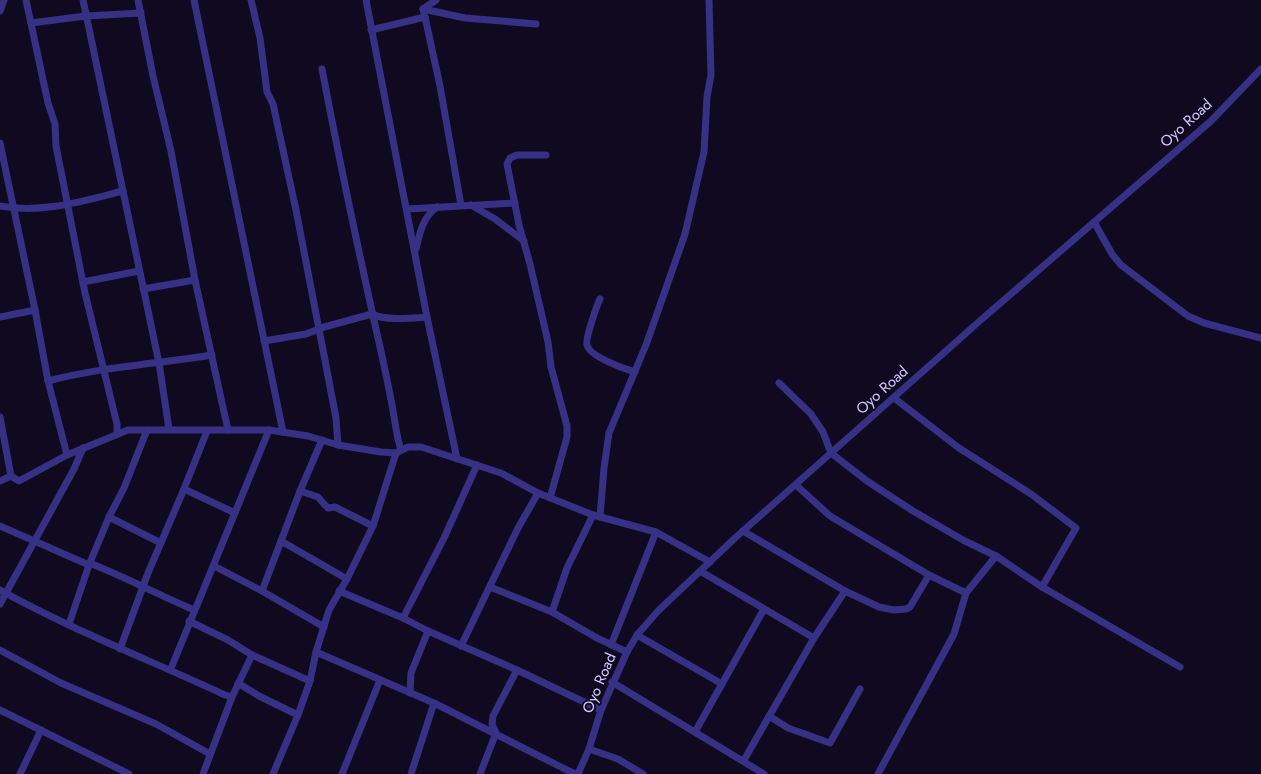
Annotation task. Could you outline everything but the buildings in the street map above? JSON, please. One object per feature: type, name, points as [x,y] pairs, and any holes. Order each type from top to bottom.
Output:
[{"type":"street","points":[[0,10],[4,0]]},
{"type":"street","points":[[26,0],[48,102],[55,124],[56,146],[83,282],[117,424],[117,434]]},
{"type":"street","points":[[83,0],[159,363],[169,429]]},
{"type":"street","points":[[138,0],[228,430]]},
{"type":"street","points":[[194,0],[283,432]]},
{"type":"street","points":[[251,0],[260,38],[267,92],[273,104],[296,210],[336,418],[338,445]]},
{"type":"street","points":[[366,0],[427,317],[458,459]]},
{"type":"street","points":[[423,9],[436,0]]},
{"type":"street","points":[[552,612],[567,568],[597,516],[610,432],[656,318],[685,234],[704,152],[707,97],[711,75],[709,0]]},
{"type":"street","points":[[423,9],[440,86],[461,205]]},
{"type":"street","points":[[423,9],[465,18],[536,24]]},
{"type":"street","points":[[30,23],[141,12]]},
{"type":"street","points":[[371,30],[425,17]]},
{"type":"street","points":[[272,774],[298,715],[310,681],[316,652],[329,610],[347,579],[373,526],[399,452],[389,389],[372,314],[361,253],[330,118],[322,69]]},
{"type":"street","name":"Oyo Road","points":[[576,774],[589,749],[601,710],[627,652],[637,635],[658,611],[743,531],[982,319],[1211,121],[1261,69]]},
{"type":"street","points":[[0,145],[48,381],[67,454]]},
{"type":"street","points":[[546,155],[516,155],[510,158],[507,164],[519,225],[548,342],[551,367],[567,426],[567,437],[550,498]]},
{"type":"street","points":[[0,206],[13,209],[45,208],[123,191]]},
{"type":"street","points":[[407,208],[515,203]]},
{"type":"street","points":[[470,205],[495,220],[524,242]]},
{"type":"street","points":[[415,252],[424,221],[428,214],[437,207]]},
{"type":"street","points":[[1094,222],[1112,254],[1121,265],[1188,316],[1204,323],[1261,338]]},
{"type":"street","points":[[83,282],[139,271]]},
{"type":"street","points":[[143,289],[196,280]]},
{"type":"street","points":[[600,299],[587,344],[591,351],[607,361],[635,372]]},
{"type":"street","points":[[0,317],[35,310]]},
{"type":"street","points":[[264,341],[292,337],[372,314],[379,318],[427,317]]},
{"type":"street","points":[[48,381],[103,368],[159,363],[212,355]]},
{"type":"street","points":[[779,383],[811,414],[823,432],[832,453],[868,481],[913,511],[963,540],[996,556],[1042,587],[1180,667]]},
{"type":"street","points":[[894,398],[959,448],[1031,494],[1076,528],[1042,587]]},
{"type":"street","points":[[0,417],[12,476],[19,481],[67,454],[128,430],[269,430],[338,445],[399,452],[408,447],[421,447],[501,473],[538,493],[597,516],[656,532],[710,562]]},
{"type":"street","points":[[69,624],[89,565],[109,517],[124,488],[147,430]]},
{"type":"street","points":[[171,669],[189,621],[214,566],[269,430]]},
{"type":"street","points":[[120,649],[207,431]]},
{"type":"street","points":[[262,591],[300,491],[322,440]]},
{"type":"street","points":[[0,604],[3,592],[34,542],[74,469],[83,448]]},
{"type":"street","points":[[403,618],[444,538],[477,465]]},
{"type":"street","points":[[0,480],[12,476]]},
{"type":"street","points":[[796,485],[830,516],[929,575],[966,593]]},
{"type":"street","points":[[184,489],[235,513]]},
{"type":"street","points":[[300,491],[318,497],[328,508],[335,507],[373,526]]},
{"type":"street","points":[[461,646],[518,528],[538,493]]},
{"type":"street","points":[[109,517],[161,543]]},
{"type":"street","points":[[0,526],[89,565],[92,564],[125,578],[194,610]]},
{"type":"street","points":[[743,531],[845,591],[879,607],[894,610],[910,607],[929,575]]},
{"type":"street","points":[[611,645],[656,532]]},
{"type":"street","points":[[281,541],[347,579]]},
{"type":"street","points":[[878,774],[954,634],[966,593],[996,556]]},
{"type":"street","points":[[214,566],[324,627]]},
{"type":"street","points":[[700,571],[814,638]]},
{"type":"street","points":[[490,587],[552,612],[627,652]]},
{"type":"street","points":[[339,591],[403,618],[601,710]]},
{"type":"street","points":[[744,761],[814,638],[845,591]]},
{"type":"street","points":[[3,592],[120,649],[171,669],[232,697]]},
{"type":"street","points":[[695,732],[764,608]]},
{"type":"street","points":[[189,621],[228,640],[252,656],[310,681]]},
{"type":"street","points":[[410,693],[411,673],[428,631]]},
{"type":"street","points":[[637,635],[722,684]]},
{"type":"street","points":[[0,650],[61,683],[156,724],[210,754]]},
{"type":"street","points":[[316,652],[434,703],[576,774]]},
{"type":"street","points":[[203,774],[232,697],[252,656]]},
{"type":"street","points":[[480,774],[496,733],[492,724],[493,716],[517,670]]},
{"type":"street","points":[[342,774],[380,680]]},
{"type":"street","points":[[612,682],[744,761],[762,774]]},
{"type":"street","points":[[238,683],[259,696],[298,715]]},
{"type":"street","points":[[769,716],[788,728],[830,743],[860,689]]},
{"type":"street","points":[[410,774],[434,703]]},
{"type":"street","points":[[0,710],[129,774]]},
{"type":"street","points":[[20,774],[41,730]]},
{"type":"street","points":[[589,749],[618,759],[643,774]]}]
